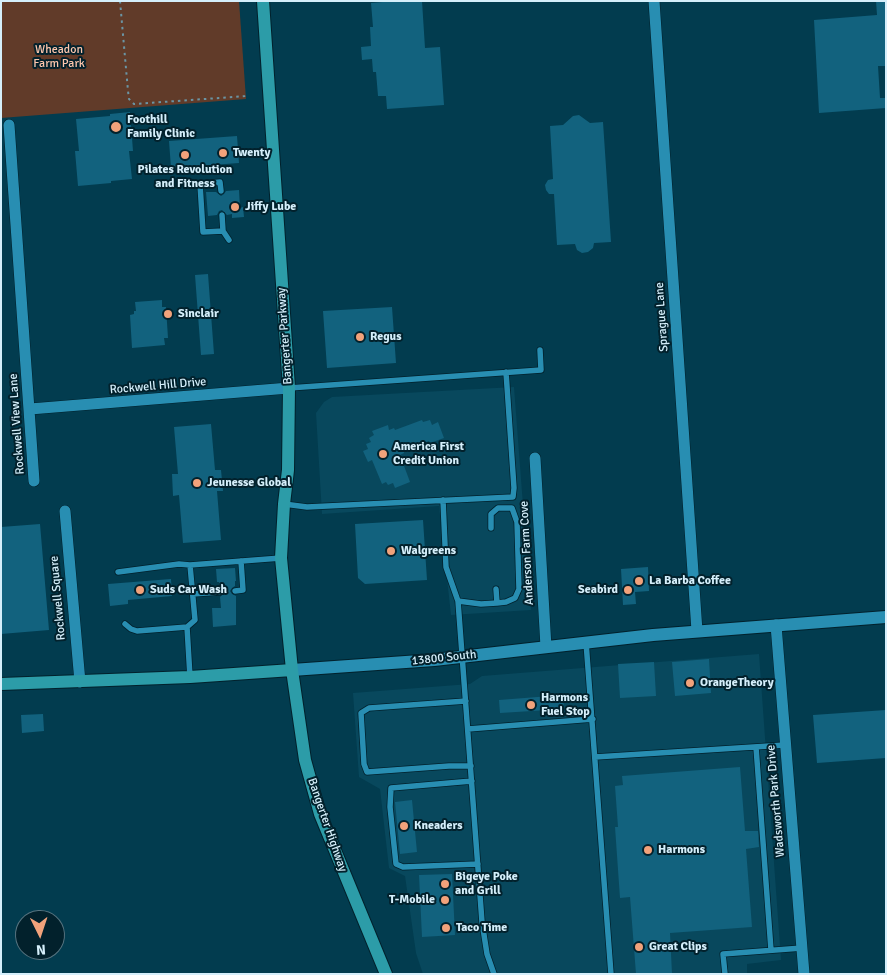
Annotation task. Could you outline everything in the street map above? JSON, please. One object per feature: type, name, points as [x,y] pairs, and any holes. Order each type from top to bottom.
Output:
[{"type":"main road","name":"Bangerter Parkway","points":[[263,1],[289,388],[288,470],[281,558],[292,670]]},
{"type":"main road","name":"13800 South","points":[[1,684],[80,682],[292,670]]},
{"type":"main road","name":"Bangerter Highway","points":[[292,670],[305,760],[320,814],[386,974]]},
{"type":"street","name":"Sprague Lane","points":[[654,1],[697,631]]},
{"type":"street","name":"Rockwell View Lane","points":[[9,125],[7,189],[30,409],[34,481]]},
{"type":"street","name":"Rockwell Hill Drive","points":[[30,409],[289,388]]},
{"type":"street","name":"Anderson Farm Cove","points":[[535,458],[546,647]]},
{"type":"street","name":"Rockwell Square","points":[[65,511],[80,682]]},
{"type":"street","name":"13800 South","points":[[292,670],[434,660],[697,631],[886,617]]},
{"type":"street","name":"Wadsworth Park Drive","points":[[776,625],[804,974]]},
{"type":"lane","points":[[220,191],[220,182],[200,184],[203,232],[223,230]]},
{"type":"lane","points":[[222,215],[223,230],[229,240]]},
{"type":"lane","points":[[289,388],[541,370],[540,350]]},
{"type":"lane","points":[[458,601],[481,604],[506,602],[515,598],[519,589],[517,522],[512,508],[514,488],[506,372]]},
{"type":"lane","points":[[284,504],[307,507],[513,497]]},
{"type":"lane","points":[[443,500],[446,567],[458,601],[482,922],[487,954],[494,974]]},
{"type":"lane","points":[[491,528],[491,514],[498,508],[512,508]]},
{"type":"lane","points":[[118,572],[179,564],[190,565],[281,558]]},
{"type":"lane","points":[[235,591],[244,590],[241,561]]},
{"type":"lane","points":[[124,624],[137,631],[187,627],[195,620],[190,565]]},
{"type":"lane","points":[[496,589],[497,603]]},
{"type":"lane","points":[[193,594],[220,592]]},
{"type":"lane","points":[[187,627],[190,676]]},
{"type":"lane","points":[[586,642],[611,974]]},
{"type":"lane","points":[[466,701],[369,708],[361,713],[364,764],[367,772],[471,766]]},
{"type":"lane","points":[[468,729],[592,720]]},
{"type":"lane","points":[[595,757],[785,745]]},
{"type":"lane","points":[[756,747],[771,950]]},
{"type":"lane","points":[[472,780],[391,788],[390,807],[396,864],[403,867],[478,864]]},
{"type":"lane","points":[[724,974],[723,954],[802,948]]},
{"type":"path","points":[[120,1],[128,91],[130,99],[134,104],[247,96]]},
{"type":"shaded area","points":[[514,387],[531,610],[451,615],[439,506],[322,514],[316,413],[324,402],[332,397]]},
{"type":"shaded area","points":[[759,654],[781,960],[747,964],[747,974],[423,974],[416,953],[405,876],[389,868],[380,789],[359,777],[353,693],[470,684],[482,676]]},
{"type":"green space","name":"Wheadon Farm Park","points":[[1,1],[239,1],[246,99],[1,118]]},
{"type":"building","points":[[422,1],[425,48],[440,47],[444,105],[387,109],[386,96],[378,96],[376,72],[373,72],[372,59],[362,60],[361,47],[371,46],[370,27],[373,27],[371,3]]},
{"type":"building","points":[[876,1],[886,1],[886,66],[878,66],[880,98],[886,98],[886,108],[819,113],[814,20],[877,15]]},
{"type":"building","points":[[130,112],[133,151],[129,151],[132,179],[78,186],[75,151],[79,151],[76,119]]},
{"type":"building","points":[[579,115],[590,123],[603,122],[611,242],[594,243],[593,248],[588,252],[582,253],[577,250],[575,244],[557,245],[554,194],[549,194],[545,185],[548,180],[553,179],[550,126],[563,125],[573,116]]},
{"type":"building","points":[[237,136],[239,163],[171,168],[169,141]]},
{"type":"building","points":[[239,190],[240,208],[243,207],[244,217],[232,218],[232,214],[227,215],[222,210],[217,215],[208,216],[206,192],[216,192],[221,196],[226,191]]},
{"type":"building","points":[[208,274],[214,354],[201,355],[195,275]]},
{"type":"building","points":[[162,300],[162,307],[166,307],[168,338],[164,338],[165,345],[132,348],[130,315],[136,311],[135,302]]},
{"type":"building","name":"Regus","points":[[392,307],[396,363],[327,368],[323,311]]},
{"type":"building","name":"America First Credit Union","points":[[422,420],[423,422],[430,420],[432,425],[438,422],[444,438],[430,443],[429,441],[404,451],[400,455],[410,482],[395,488],[393,483],[388,485],[386,482],[382,484],[372,460],[368,462],[363,451],[368,449],[366,444],[371,442],[369,438],[374,435],[372,431],[388,425],[389,430],[394,428],[395,430]]},
{"type":"building","name":"Jeunesse Global","points":[[211,424],[215,470],[221,470],[223,491],[217,491],[221,540],[183,543],[179,495],[173,496],[172,474],[178,474],[174,427]]},
{"type":"building","name":"Walgreens","points":[[423,520],[427,580],[365,584],[358,578],[355,524]]},
{"type":"building","points":[[40,524],[49,630],[1,634],[1,527]]},
{"type":"building","points":[[648,567],[649,591],[635,592],[636,604],[623,605],[621,569]]},
{"type":"building","points":[[235,568],[235,586],[230,591],[236,596],[236,625],[213,627],[212,608],[221,608],[220,597],[225,592],[224,589],[219,587],[219,582],[217,582],[216,569]]},
{"type":"building","name":"Suds Car Wash","points":[[171,579],[172,596],[128,600],[128,604],[110,606],[108,584]]},
{"type":"building","points":[[709,659],[711,693],[675,696],[672,662]]},
{"type":"building","points":[[654,662],[656,696],[620,698],[618,664]]},
{"type":"building","name":"Harmons Fuel Stop","points":[[563,695],[564,709],[500,713],[499,700]]},
{"type":"building","points":[[886,710],[886,758],[817,763],[813,715]]},
{"type":"building","points":[[43,714],[44,731],[22,733],[21,715]]},
{"type":"building","points":[[740,767],[745,831],[758,831],[759,847],[746,849],[752,927],[670,933],[672,974],[636,974],[630,897],[620,898],[615,827],[618,827],[615,786],[623,785],[622,776]]},
{"type":"building","points":[[412,800],[417,852],[400,854],[395,802]]},
{"type":"building","points":[[452,874],[455,935],[422,937],[419,875]]},
{"type":"place","name":"Foothill Family Clinic","points":[[116,127]]},
{"type":"place","name":"Twenty","points":[[223,153]]},
{"type":"place","name":"Pilates Revolution and Fitness","points":[[185,155]]},
{"type":"place","name":"Jiffy Lube","points":[[235,207]]},
{"type":"place","name":"Sinclair","points":[[168,314]]},
{"type":"place","name":"Regus","points":[[360,337]]},
{"type":"place","name":"America First Credit Union","points":[[383,454]]},
{"type":"place","name":"Jeunesse Global","points":[[197,483]]},
{"type":"place","name":"Walgreens","points":[[391,551]]},
{"type":"place","name":"La Barba Coffee","points":[[639,581]]},
{"type":"place","name":"Suds Car Wash","points":[[140,590]]},
{"type":"place","name":"Seabird","points":[[628,590]]},
{"type":"place","name":"OrangeTheory","points":[[690,683]]},
{"type":"place","name":"Harmons Fuel Stop","points":[[531,705]]},
{"type":"place","name":"Kneaders","points":[[404,826]]},
{"type":"place","name":"Harmons","points":[[648,850]]},
{"type":"place","name":"Bigeye Poke and Grill","points":[[445,884]]},
{"type":"place","name":"T-Mobile","points":[[445,900]]},
{"type":"place","name":"Taco Time","points":[[446,928]]},
{"type":"place","name":"Great Clips","points":[[639,947]]}]
